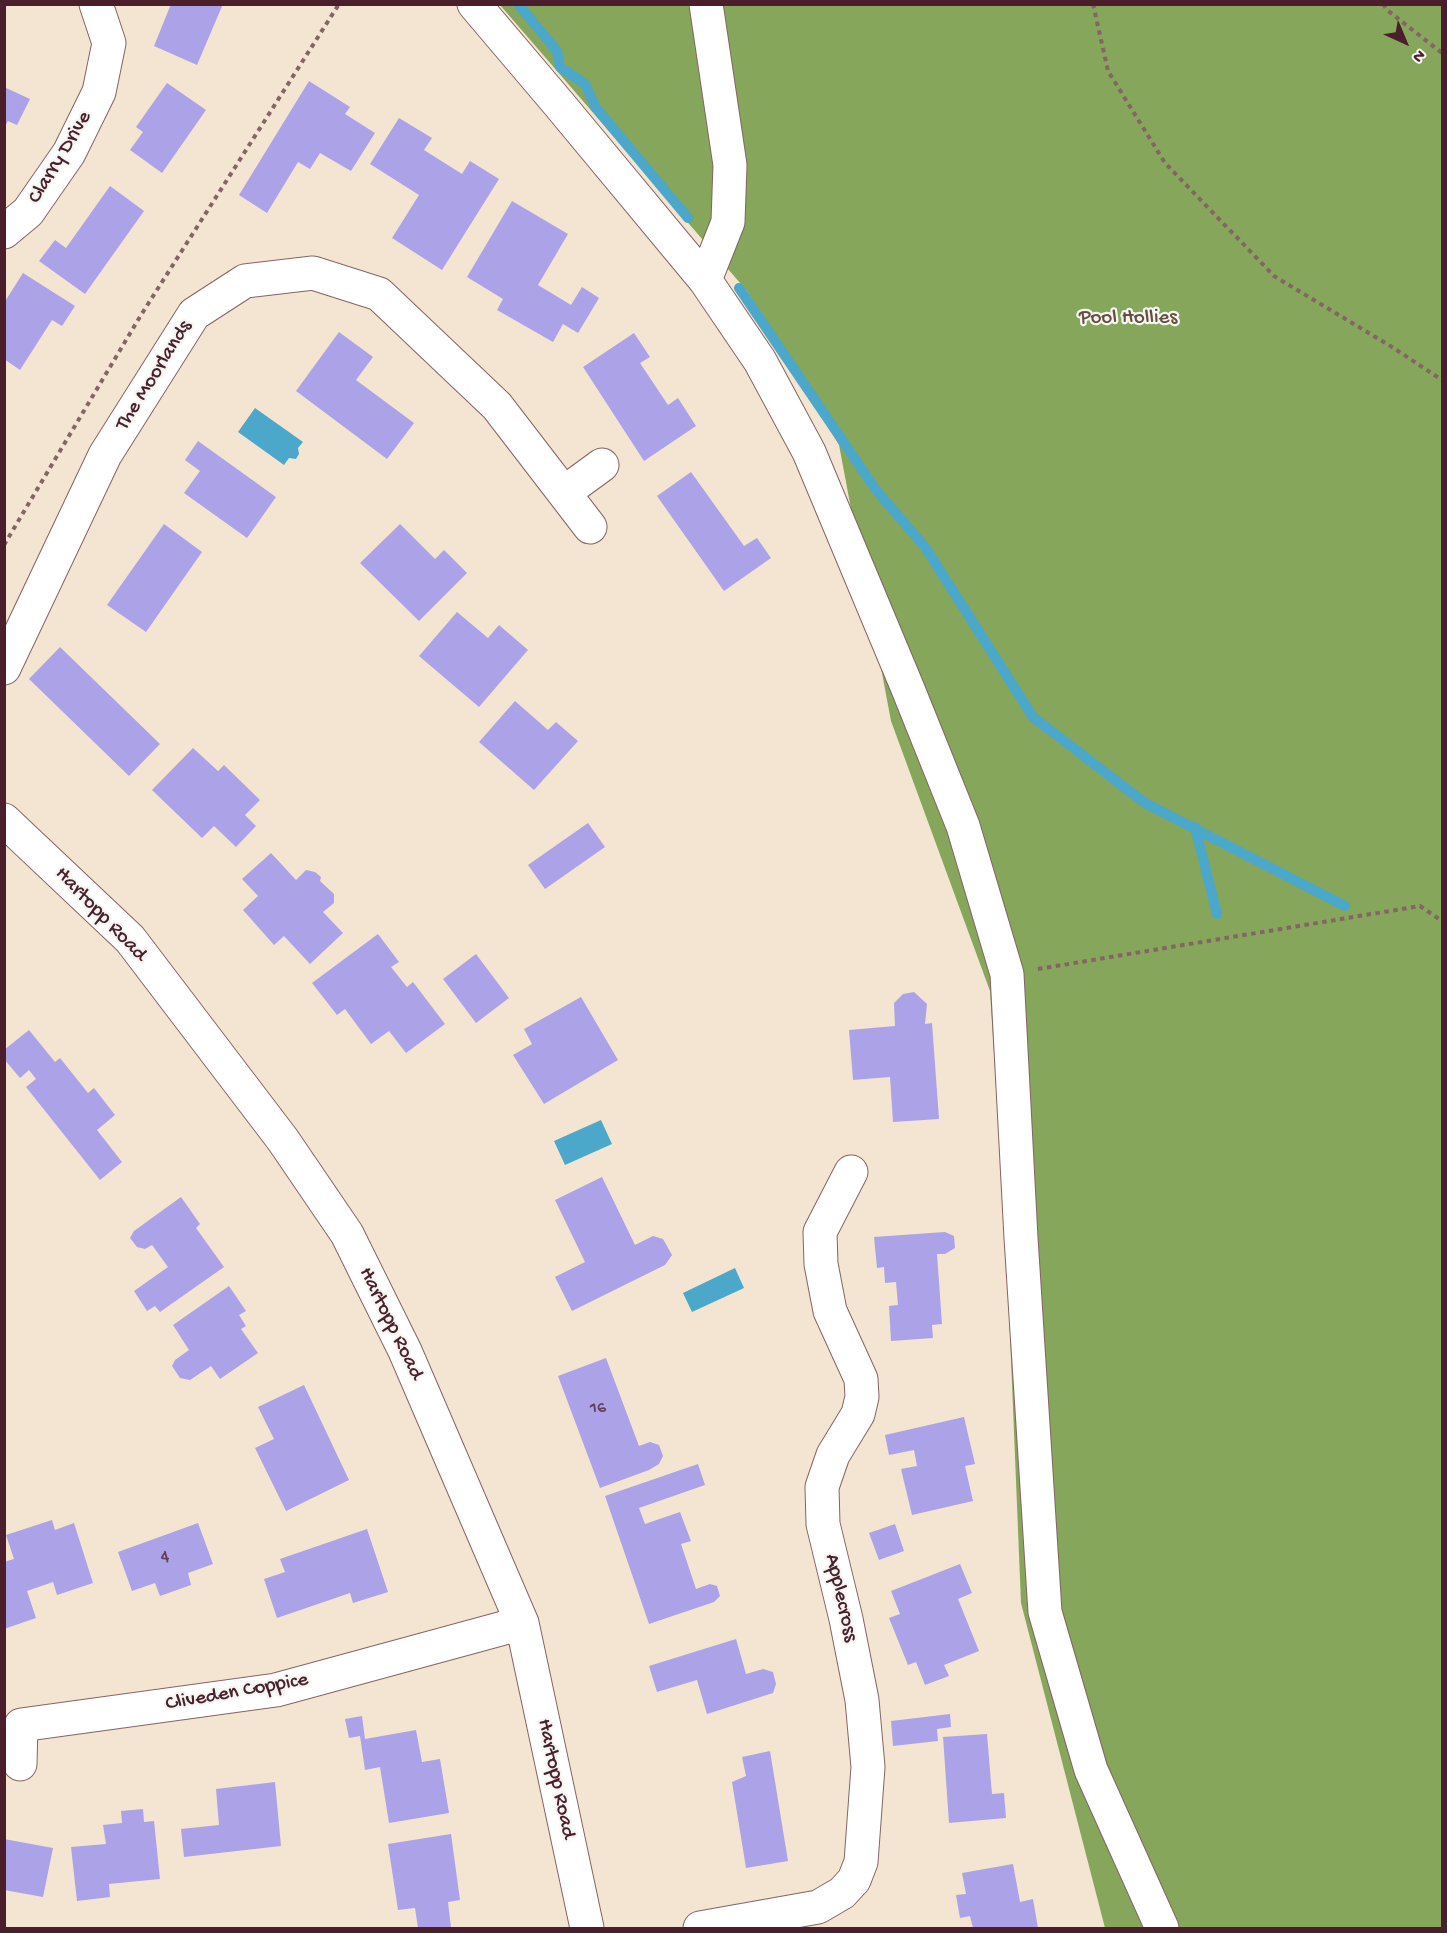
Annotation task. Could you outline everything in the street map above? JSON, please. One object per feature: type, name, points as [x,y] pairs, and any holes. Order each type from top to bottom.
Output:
[{"type":"street","name":"Clarry Drive","points":[[4,232],[28,212],[69,153],[99,92],[109,43],[96,4]]},
{"type":"street","points":[[474,4],[705,280],[760,362],[809,452],[963,826],[1008,974],[1021,1239],[1045,1612],[1091,1770],[1162,1929]]},
{"type":"street","points":[[705,280],[728,222],[730,165],[706,4]]},
{"type":"street","name":"The Moorlands","points":[[4,668],[105,454],[194,314],[245,281],[313,273],[379,294],[497,406],[590,527]]},
{"type":"street","points":[[565,492],[602,465]]},
{"type":"street","name":"Hartopp Road","points":[[4,820],[130,939],[283,1140],[347,1234],[405,1351],[522,1623],[587,1929]]},
{"type":"street","name":"Applecross","points":[[700,1929],[818,1907],[842,1893],[854,1880],[861,1862],[868,1767],[862,1700],[846,1619],[823,1524],[822,1487],[833,1455],[858,1414],[862,1397],[861,1379],[830,1311],[821,1264],[820,1232],[851,1172]]},
{"type":"street","name":"Cliveden Coppice","points":[[20,1764],[21,1725],[276,1690],[522,1623]]},
{"type":"path","points":[[4,545],[141,315],[339,4]]},
{"type":"path","points":[[1093,4],[1108,71],[1165,163],[1274,276],[1443,380]]},
{"type":"path","points":[[1383,4],[1387,10],[1443,53]]},
{"type":"path","points":[[1008,974],[1420,906],[1443,921]]},
{"type":"green space","name":"Pool Hollies","points":[[500,5],[1442,5],[1442,1928],[1105,1928],[1021,1603],[1007,1261],[990,991],[891,721],[839,445],[747,291]]},
{"type":"water","points":[[255,408],[303,442],[298,448],[299,454],[296,459],[289,458],[284,465],[238,432]]},
{"type":"water","points":[[601,1120],[612,1144],[565,1165],[554,1141]]},
{"type":"water","points":[[735,1268],[744,1288],[692,1312],[683,1293]]},
{"type":"building","points":[[171,4],[223,4],[197,65],[154,46]]},
{"type":"building","points":[[309,81],[350,107],[345,114],[375,133],[351,171],[320,153],[310,169],[298,162],[267,213],[239,195]]},
{"type":"building","points":[[167,83],[206,110],[162,173],[130,150],[143,132],[136,127]]},
{"type":"building","points":[[4,87],[30,99],[17,125],[8,121],[4,128]]},
{"type":"building","points":[[399,118],[432,138],[424,150],[462,174],[470,161],[499,179],[442,270],[392,238],[419,195],[370,164]]},
{"type":"building","points":[[110,186],[144,211],[85,294],[39,261],[55,240],[66,248]]},
{"type":"building","points":[[512,201],[568,234],[538,285],[571,305],[582,287],[599,298],[578,333],[563,324],[553,342],[497,310],[503,299],[467,277]]},
{"type":"building","points":[[23,273],[75,306],[62,326],[52,320],[20,370],[4,359],[4,303]]},
{"type":"building","points":[[339,332],[373,357],[356,380],[414,423],[387,459],[296,391]]},
{"type":"building","points":[[634,333],[650,357],[640,363],[668,405],[678,398],[696,426],[644,461],[583,367]]},
{"type":"building","points":[[198,441],[276,497],[247,538],[184,493],[200,471],[185,460]]},
{"type":"building","points":[[691,472],[744,546],[757,538],[771,558],[724,591],[657,496]]},
{"type":"building","points":[[164,524],[202,552],[146,632],[107,605]]},
{"type":"building","points":[[400,524],[435,559],[444,550],[467,573],[419,621],[360,563]]},
{"type":"building","points":[[457,612],[488,638],[499,625],[528,650],[479,707],[419,656]]},
{"type":"building","points":[[60,647],[160,744],[129,776],[29,679]]},
{"type":"building","points":[[515,701],[548,730],[556,722],[578,741],[534,790],[479,742]]},
{"type":"building","points":[[193,748],[218,771],[224,765],[260,800],[245,815],[256,826],[236,847],[214,826],[202,838],[152,790]]},
{"type":"building","points":[[588,823],[605,847],[545,889],[528,865]]},
{"type":"building","points":[[271,853],[296,880],[306,870],[315,872],[321,877],[320,881],[334,894],[334,903],[323,912],[343,933],[310,964],[284,936],[274,945],[243,910],[258,896],[242,879]]},
{"type":"building","points":[[378,934],[399,962],[391,967],[407,987],[413,982],[445,1024],[406,1053],[389,1031],[371,1044],[345,1009],[337,1015],[312,983]]},
{"type":"building","points":[[476,954],[509,998],[476,1023],[443,979]]},
{"type":"building","points":[[914,992],[927,1004],[925,1024],[932,1023],[939,1119],[893,1122],[890,1077],[853,1080],[849,1030],[895,1026],[894,1003],[903,994]]},
{"type":"building","points":[[581,997],[618,1060],[544,1104],[513,1055],[532,1044],[524,1029]]},
{"type":"building","points":[[29,1030],[55,1062],[60,1058],[88,1093],[94,1088],[115,1115],[97,1130],[122,1162],[100,1180],[26,1087],[36,1079],[29,1070],[20,1078],[4,1059],[4,1050]]},
{"type":"building","points":[[602,1177],[635,1245],[653,1236],[663,1239],[672,1255],[665,1265],[572,1311],[555,1277],[585,1262],[555,1200]]},
{"type":"building","points":[[181,1197],[200,1224],[196,1228],[224,1267],[160,1312],[155,1306],[147,1311],[134,1291],[168,1267],[152,1245],[145,1249],[137,1247],[130,1238],[134,1231]]},
{"type":"building","points":[[945,1232],[954,1236],[955,1248],[945,1254],[937,1254],[942,1324],[932,1325],[933,1338],[891,1341],[889,1306],[898,1305],[896,1282],[885,1283],[884,1267],[877,1268],[874,1237]]},
{"type":"building","points":[[229,1286],[246,1311],[239,1315],[246,1326],[241,1329],[258,1353],[220,1379],[211,1366],[190,1380],[180,1378],[172,1366],[175,1360],[189,1350],[173,1325]]},
{"type":"building","points":[[606,1358],[639,1446],[650,1442],[659,1445],[663,1456],[659,1464],[649,1470],[600,1488],[558,1376]]},
{"type":"building","points":[[304,1385],[349,1480],[286,1511],[255,1448],[274,1439],[258,1407]]},
{"type":"building","points":[[964,1417],[975,1464],[965,1466],[973,1501],[912,1515],[901,1469],[917,1466],[914,1450],[889,1455],[885,1435]]},
{"type":"building","points":[[698,1464],[705,1485],[639,1508],[645,1524],[680,1512],[691,1541],[681,1544],[696,1589],[710,1584],[717,1586],[720,1596],[714,1602],[649,1624],[605,1496]]},
{"type":"building","points":[[52,1520],[55,1530],[74,1523],[93,1583],[57,1595],[53,1582],[27,1591],[36,1618],[4,1629],[4,1562],[14,1559],[6,1535]]},
{"type":"building","points":[[198,1523],[213,1564],[188,1573],[191,1585],[160,1596],[155,1583],[132,1591],[118,1552]]},
{"type":"building","points":[[895,1524],[904,1551],[879,1560],[869,1533]]},
{"type":"building","points":[[367,1529],[388,1592],[353,1603],[350,1593],[277,1618],[264,1579],[285,1572],[280,1559]]},
{"type":"building","points":[[960,1564],[972,1593],[958,1599],[979,1651],[944,1665],[949,1676],[925,1685],[916,1662],[908,1665],[889,1618],[900,1614],[891,1591]]},
{"type":"building","points":[[736,1639],[746,1674],[763,1669],[773,1672],[776,1684],[773,1693],[707,1714],[697,1680],[657,1692],[649,1666]]},
{"type":"building","points":[[950,1714],[951,1727],[937,1729],[938,1741],[893,1746],[891,1721]]},
{"type":"building","points":[[362,1716],[365,1739],[416,1730],[422,1762],[440,1759],[449,1813],[389,1823],[380,1767],[365,1770],[360,1736],[349,1738],[345,1719]]},
{"type":"building","points":[[987,1734],[992,1794],[1004,1793],[1006,1818],[949,1823],[943,1737]]},
{"type":"building","points":[[770,1751],[788,1861],[746,1868],[732,1782],[746,1776],[742,1757]]},
{"type":"building","points":[[275,1782],[281,1846],[184,1857],[181,1829],[219,1825],[216,1789]]},
{"type":"building","points":[[143,1809],[144,1822],[154,1821],[160,1879],[109,1884],[110,1897],[77,1901],[71,1847],[106,1844],[103,1825],[122,1823],[121,1811]]},
{"type":"building","points":[[451,1834],[460,1900],[448,1902],[451,1928],[418,1928],[415,1908],[398,1910],[388,1844]]},
{"type":"building","points":[[4,1839],[53,1848],[43,1897],[4,1890]]},
{"type":"building","points":[[1013,1864],[1020,1902],[1033,1899],[1038,1928],[973,1928],[970,1916],[960,1918],[956,1895],[966,1894],[962,1873]]},
{"type":"waterway","points":[[518,4],[557,51],[560,67],[585,84],[596,108],[688,218]]},
{"type":"waterway","points":[[739,288],[876,490],[925,547],[1033,717],[1145,803],[1345,906]]},
{"type":"waterway","points":[[1195,827],[1217,914]]}]
